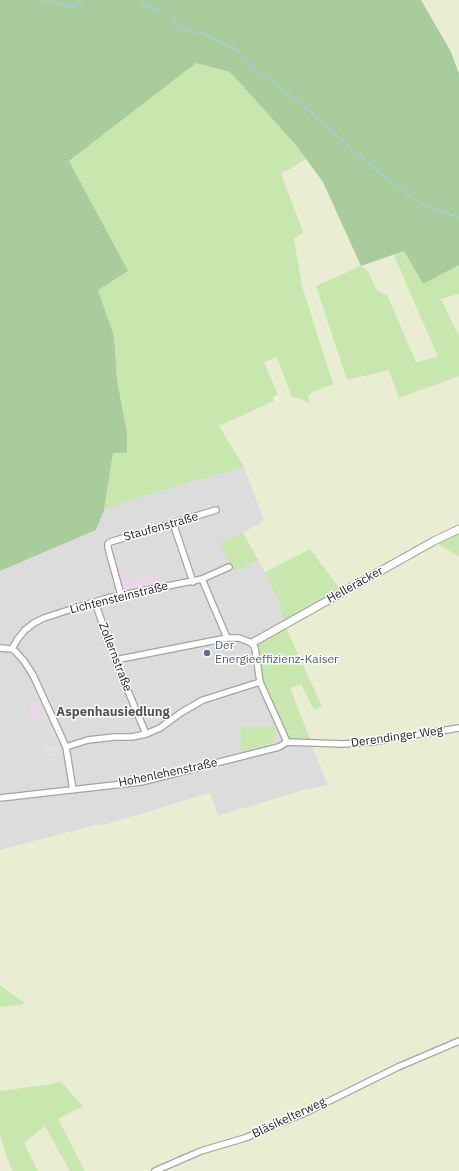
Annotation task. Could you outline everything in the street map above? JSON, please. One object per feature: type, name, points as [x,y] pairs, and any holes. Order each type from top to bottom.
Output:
[{"type":"street","name":"Staufenstraße","points":[[121,595],[108,544],[113,541],[216,510]]},
{"type":"street","points":[[173,523],[193,582]]},
{"type":"street","name":"Helleräcker","points":[[252,643],[459,528]]},
{"type":"street","name":"Lichtensteinstraße","points":[[12,650],[21,634],[34,623],[95,602],[121,595],[193,582],[229,567]]},
{"type":"street","points":[[202,579],[227,638]]},
{"type":"street","name":"Zollernstraße","points":[[95,602],[115,660],[146,734]]},
{"type":"street","points":[[115,660],[227,638],[239,638],[252,643],[255,648],[260,682],[286,742]]},
{"type":"street","points":[[0,648],[12,650],[24,661],[33,676],[66,748],[73,790]]},
{"type":"street","points":[[66,748],[88,740],[114,737],[132,737],[146,734],[160,728],[182,712],[203,700],[260,682]]},
{"type":"street","name":"Derendinger Weg","points":[[286,742],[343,744],[371,742],[459,728]]},
{"type":"street","name":"Hohenlehenstraße","points":[[0,798],[141,782],[279,747],[286,742]]},
{"type":"street","name":"Bläsikelterweg","points":[[155,1171],[201,1151],[245,1138],[309,1111],[459,1041]]},
{"type":"shaded area","points":[[244,467],[264,521],[243,533],[271,583],[277,597],[311,743],[328,785],[301,791],[218,816],[210,793],[101,826],[100,824],[0,850],[0,571],[96,530],[104,510],[150,494]]},
{"type":"shaded area","points":[[125,569],[129,581],[159,574],[161,587],[121,595],[115,572]]},
{"type":"shaded area","points":[[31,702],[40,702],[40,707],[43,708],[46,714],[46,719],[31,719]]},
{"type":"shaded area","points":[[56,725],[63,742],[53,741],[48,730],[49,727]]},
{"type":"shaded area","points":[[43,746],[56,746],[57,751],[62,752],[62,756],[43,756]]},
{"type":"green space","points":[[0,0],[421,0],[451,52],[459,74],[459,265],[423,284],[404,251],[361,266],[323,182],[295,144],[230,72],[196,63],[69,161],[128,271],[98,290],[114,336],[117,379],[127,433],[127,453],[113,453],[104,510],[96,530],[0,571]]},
{"type":"green space","points":[[421,0],[459,0],[459,74],[451,52]]},
{"type":"green space","points":[[196,63],[230,72],[295,144],[306,159],[281,174],[303,232],[294,239],[302,286],[333,384],[312,392],[308,397],[310,404],[302,399],[292,397],[277,357],[264,362],[278,395],[273,397],[274,401],[219,426],[244,467],[150,494],[104,510],[113,453],[127,453],[127,433],[117,378],[114,336],[98,290],[69,161]]},
{"type":"green space","points":[[306,159],[323,182],[361,266],[394,255],[438,357],[416,362],[387,295],[377,291],[368,271],[389,370],[399,398],[459,376],[459,529],[454,553],[459,557],[459,1171],[85,1171],[58,1119],[83,1106],[60,1082],[0,1091],[0,1007],[25,1004],[0,985],[0,850],[100,824],[101,826],[210,793],[218,816],[301,791],[328,785],[290,688],[301,684],[314,709],[322,705],[284,624],[310,549],[265,572],[243,533],[264,521],[244,467],[219,426],[281,398],[278,395],[264,362],[277,357],[292,397],[309,403],[308,397],[312,392],[333,384],[302,286],[294,239],[303,231],[281,174]]},
{"type":"green space","points":[[404,251],[423,284],[459,265],[459,296],[458,294],[441,299],[459,336],[459,376],[399,398],[389,370],[347,380],[316,286],[361,266],[368,271],[377,291],[387,295],[416,362],[438,357],[394,255]]},
{"type":"green space","points":[[458,294],[459,296],[459,336],[441,299]]},
{"type":"green space","points":[[459,529],[459,557],[434,541]]},
{"type":"green space","points":[[243,533],[258,560],[235,572],[220,543]]},
{"type":"green space","points":[[310,549],[342,592],[284,624],[277,597],[265,572]]},
{"type":"green space","points":[[284,624],[322,706],[314,710],[301,684],[290,688],[311,743],[287,742],[260,682],[252,643]]},
{"type":"green space","points":[[241,727],[274,727],[276,731],[275,739],[273,743],[241,752]]},
{"type":"green space","points":[[0,985],[2,987],[26,1004],[0,1007]]},
{"type":"green space","points":[[60,1081],[83,1106],[58,1119],[85,1171],[70,1171],[45,1126],[24,1143],[38,1171],[13,1171],[8,1161],[0,1135],[0,1091],[52,1084]]},
{"type":"green space","points":[[45,1125],[70,1171],[38,1171],[24,1143]]},
{"type":"green space","points":[[0,1135],[8,1161],[13,1171],[0,1171]]},
{"type":"waterway","points":[[43,0],[72,7],[83,0]]},
{"type":"waterway","points":[[142,0],[143,5],[162,11]]},
{"type":"waterway","points":[[172,18],[178,27],[203,34],[236,49],[258,71],[301,104],[382,175],[421,204],[459,218]]},
{"type":"place","name":"Der Energieeffizienz-Kaiser","points":[[207,653]]},
{"type":"district","name":"Aspenhausiedlung","points":[[113,712]]}]
